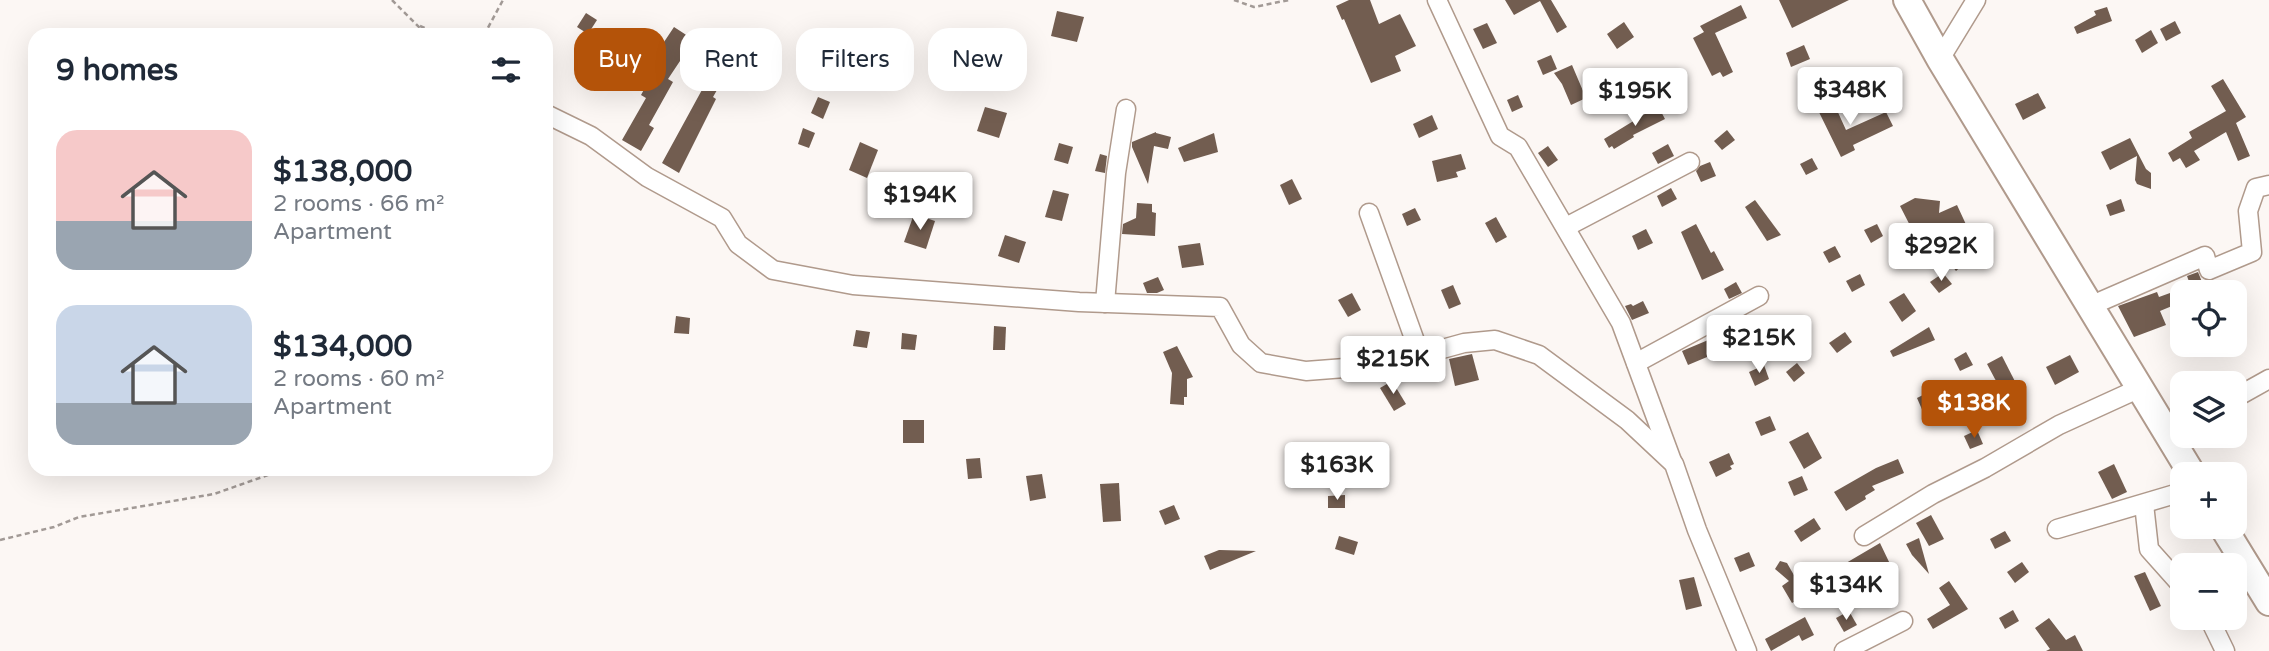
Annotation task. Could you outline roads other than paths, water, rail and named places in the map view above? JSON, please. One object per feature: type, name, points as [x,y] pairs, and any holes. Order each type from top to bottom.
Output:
[{"type":"main road","points":[[1907,0],[2140,388],[2170,426]]},
{"type":"main road","points":[[2230,539],[2269,602]]},
{"type":"street","points":[[1437,0],[1500,136],[1518,147],[1621,323],[1697,530],[1746,651]]},
{"type":"street","points":[[1940,59],[1976,0]]},
{"type":"street","points":[[1105,303],[1116,173],[1126,109]]},
{"type":"street","points":[[553,117],[591,136],[647,177],[722,218],[738,244],[773,270],[853,285],[1105,303],[1220,307],[1241,345],[1261,363],[1306,371],[1384,365],[1464,343],[1496,340],[1539,355],[1627,420],[1674,464]]},
{"type":"street","points":[[1566,227],[1690,162]]},
{"type":"street","points":[[2090,306],[2206,257],[2209,270],[2252,252],[2248,211],[2256,188],[2269,184]]},
{"type":"street","points":[[1369,213],[1420,355]]},
{"type":"street","points":[[1636,363],[1759,296]]},
{"type":"street","points":[[2247,391],[2269,379]]},
{"type":"street","points":[[1864,536],[1933,494],[1985,468],[2059,425],[2140,388]]},
{"type":"street","points":[[2057,529],[2170,496]]},
{"type":"street","points":[[2144,504],[2148,549],[2170,573]]},
{"type":"street","points":[[1844,651],[1903,621]]},
{"type":"street","points":[[2215,630],[2225,651]]}]
